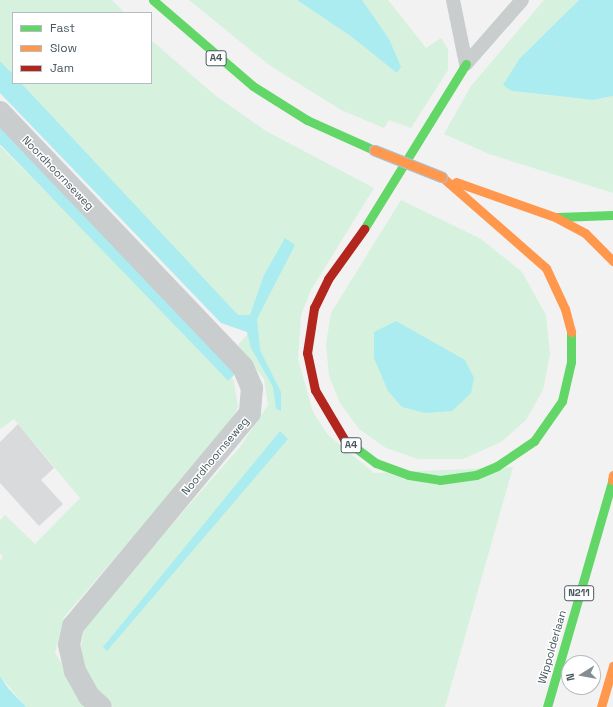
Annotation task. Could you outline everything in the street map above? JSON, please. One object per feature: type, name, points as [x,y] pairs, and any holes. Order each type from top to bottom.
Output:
[{"type":"main road","name":"A4","points":[[152,0],[199,43],[253,86],[307,120],[374,150],[442,177],[555,217],[585,233],[613,261]]},
{"type":"main road","name":"A4","points":[[442,177],[522,244],[546,268],[565,309],[572,337],[572,362],[562,401],[534,441],[498,466],[476,475],[440,480],[409,475],[376,463],[342,436],[315,390],[307,353],[314,308],[328,279],[373,217],[466,64]]},
{"type":"main road","name":"A4","points":[[555,217],[613,215]]},
{"type":"main road","name":"Wippolderlaan","points":[[547,707],[613,477]]},
{"type":"main road","points":[[601,707],[613,666]]},
{"type":"street","name":"Noordhoornseweg","points":[[0,112],[243,367],[252,388],[250,413],[73,626],[69,645],[75,671],[89,696],[100,707]]},
{"type":"lane","points":[[453,0],[466,64]]},
{"type":"lane","name":"A4","points":[[466,64],[522,0]]},
{"type":"green space","points":[[0,0],[112,0],[124,12],[12,12],[12,73],[0,61]]},
{"type":"green space","points":[[189,0],[297,0],[352,37],[362,0],[388,0],[426,48],[441,38],[448,49],[448,70],[411,128],[389,120],[384,128],[341,110],[269,65]]},
{"type":"green space","points":[[544,0],[579,0],[520,58],[512,91],[593,100],[613,96],[613,193],[489,154],[444,134],[471,86]]},
{"type":"green space","points":[[152,41],[216,96],[266,131],[374,188],[311,290],[301,315],[298,359],[313,412],[328,435],[374,473],[513,467],[445,707],[113,707],[94,686],[83,664],[81,646],[84,628],[98,609],[240,447],[268,405],[264,379],[238,345],[254,327],[237,318],[22,84],[152,84]]},
{"type":"green space","points":[[0,146],[234,381],[238,408],[223,432],[64,617],[55,653],[90,707],[26,707],[0,676],[0,561],[3,557],[0,553],[0,520],[5,515],[35,544],[80,498],[14,419],[0,429]]},
{"type":"green space","points":[[401,200],[481,239],[522,272],[546,315],[550,354],[543,390],[526,420],[501,442],[463,459],[418,459],[386,448],[359,429],[340,403],[329,376],[326,344],[331,313]]},
{"type":"water","points":[[297,0],[362,0],[389,39],[401,67],[397,73],[352,37]]},
{"type":"water","points":[[579,0],[613,0],[613,96],[593,100],[512,91],[503,85],[520,58]]},
{"type":"water","points":[[0,61],[12,73],[12,84],[22,84],[238,315],[250,315],[264,275],[285,238],[295,245],[257,319],[260,350],[281,392],[281,411],[276,409],[273,387],[251,348],[247,332],[221,323],[0,93]]},
{"type":"water","points":[[0,127],[237,372],[228,381],[0,144]]},
{"type":"water","points":[[396,321],[465,360],[474,378],[471,393],[452,411],[425,413],[402,407],[388,391],[374,358],[374,332]]},
{"type":"water","points":[[280,431],[288,439],[107,651],[103,647]]},
{"type":"water","points":[[0,676],[8,688],[26,707],[0,707]]},
{"type":"building","points":[[18,424],[54,468],[41,480],[63,504],[39,526],[0,483],[0,442]]},
{"type":"traffic: fast","points":[[153,0],[253,86],[307,120],[374,150]]},
{"type":"traffic: fast","points":[[364,229],[466,64]]},
{"type":"traffic: fast","points":[[557,217],[613,215]]},
{"type":"traffic: fast","points":[[344,439],[376,463],[409,475],[440,480],[476,475],[497,466],[534,441],[562,401],[571,362],[571,332]]},
{"type":"traffic: fast","points":[[547,707],[613,478]]},
{"type":"traffic: slow","points":[[374,150],[442,177]]},
{"type":"traffic: slow","points":[[442,177],[546,268],[565,309],[571,332]]},
{"type":"traffic: slow","points":[[456,182],[555,217],[585,233],[613,261]]},
{"type":"traffic: slow","points":[[612,480],[613,475]]},
{"type":"traffic: slow","points":[[601,707],[613,666]]},
{"type":"traffic: jam","points":[[344,439],[315,390],[307,353],[314,308],[328,279],[364,229]]}]
